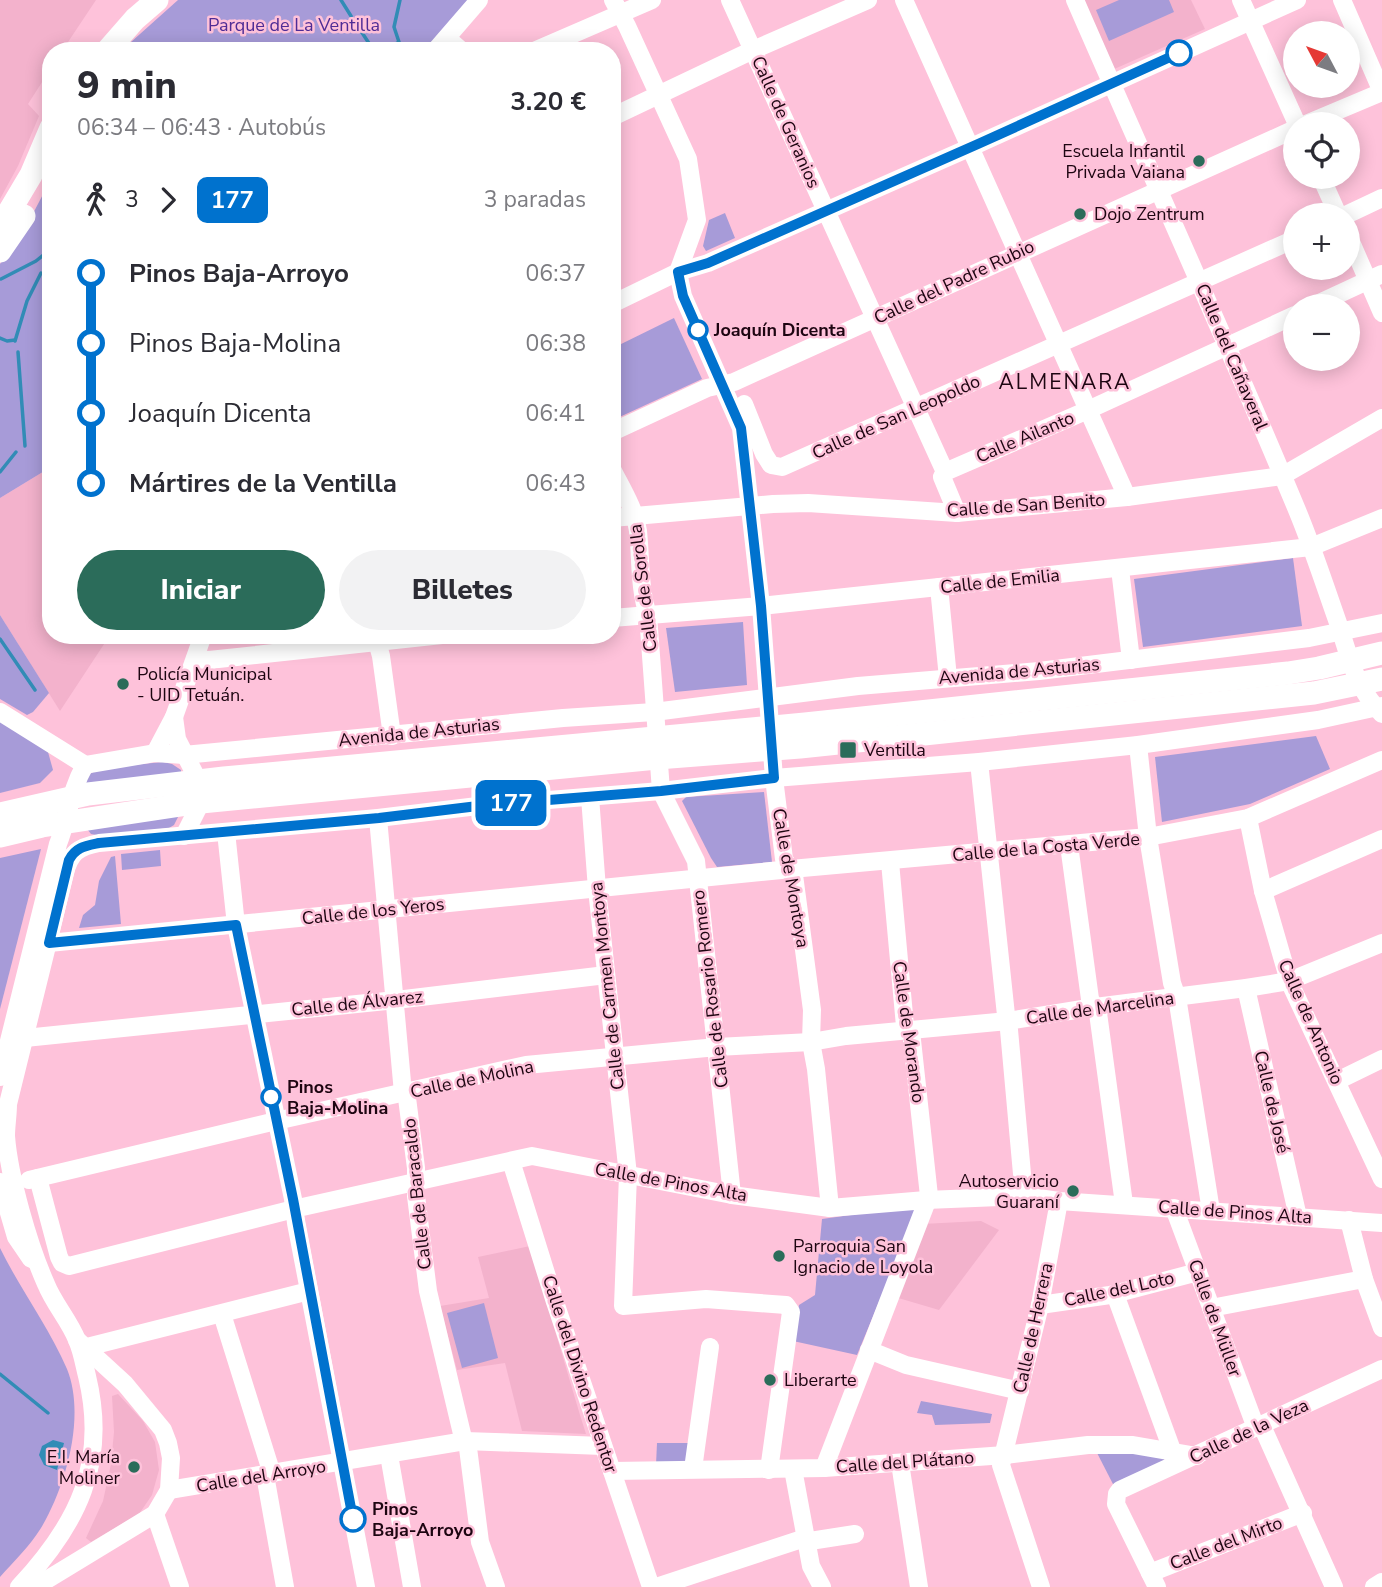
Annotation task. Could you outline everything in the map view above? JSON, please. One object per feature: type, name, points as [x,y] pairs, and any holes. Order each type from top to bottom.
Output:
[{"type":"main road","points":[[98,42],[137,0]]},
{"type":"main road","points":[[115,42],[157,0]]},
{"type":"main road","points":[[0,228],[31,175],[42,149]]},
{"type":"main road","points":[[0,251],[24,218],[42,182]]},
{"type":"main road","name":"Avenida de Asturias","points":[[0,814],[70,798],[200,792],[657,748],[771,726],[1288,673],[1382,653]]},
{"type":"main road","name":"Avenida de Asturias","points":[[657,748],[773,749],[1314,693],[1371,682]]},
{"type":"main road","name":"Avenida de Asturias","points":[[0,836],[200,792]]},
{"type":"street","points":[[443,42],[479,0]]},
{"type":"street","points":[[551,42],[617,7],[652,0]]},
{"type":"street","name":"Calle de Geranios","points":[[730,0],[945,472],[942,477],[957,513]]},
{"type":"street","points":[[621,113],[867,0]]},
{"type":"street","points":[[904,0],[1127,497]]},
{"type":"street","name":"Calle del Cañaveral","points":[[1074,0],[1157,191],[1200,282],[1282,475],[1342,633],[1349,662],[1371,682],[1380,709]]},
{"type":"street","points":[[1241,0],[1292,112]]},
{"type":"street","points":[[621,300],[678,272],[708,263],[971,148],[1297,0]]},
{"type":"street","points":[[1334,112],[1382,92],[1342,0]]},
{"type":"street","points":[[617,7],[688,159],[697,220],[678,272],[683,296],[728,383]]},
{"type":"street","name":"Calle del Padre Rubio","points":[[621,428],[707,388],[728,383],[875,318],[1283,134]]},
{"type":"street","points":[[1360,208],[1382,198]]},
{"type":"street","name":"Calle de San Leopoldo","points":[[728,383],[771,466],[782,467],[1283,244]]},
{"type":"street","points":[[1360,254],[1375,277],[1382,313]]},
{"type":"street","points":[[1339,294],[1375,277]]},
{"type":"street","name":"Calle Ailanto","points":[[945,472],[1283,321]]},
{"type":"street","name":"Calle de Montoya","points":[[728,383],[741,428],[761,606],[774,778],[784,859],[794,875],[812,1010],[811,1042],[830,1208]]},
{"type":"street","name":"Calle de San Benito","points":[[621,518],[808,503],[957,513],[1127,497],[1282,475],[1382,418]]},
{"type":"street","name":"Calle de Sorolla","points":[[621,488],[635,517],[643,600],[648,615],[654,712]]},
{"type":"street","name":"Calle de Emilia","points":[[621,617],[761,606],[1311,547],[1382,517]]},
{"type":"street","points":[[1120,569],[1131,660]]},
{"type":"street","points":[[939,587],[948,678]]},
{"type":"street","name":"Avenida de Asturias","points":[[85,765],[155,753],[184,755],[563,718],[654,712],[769,696],[1131,660],[1342,633],[1382,623]]},
{"type":"street","points":[[155,753],[174,717],[201,644]]},
{"type":"street","points":[[195,659],[209,660],[333,644]]},
{"type":"street","points":[[380,644],[392,736]]},
{"type":"street","points":[[41,1585],[155,1514],[169,1490],[171,1458],[169,1443],[163,1430],[125,1384],[82,1343],[41,1273],[7,1183],[8,1104],[69,860],[82,846],[379,818],[486,805],[1138,746],[1380,709]]},
{"type":"street","points":[[0,712],[85,765],[70,798],[66,823],[58,844],[0,1077]]},
{"type":"street","points":[[654,712],[661,791]]},
{"type":"street","points":[[174,717],[177,739],[200,792],[184,836]]},
{"type":"street","points":[[1138,746],[1148,838],[1172,983],[1177,997],[1211,1211]]},
{"type":"street","name":"Calle de la Costa Verde","points":[[697,879],[1148,838],[1248,818],[1382,760]]},
{"type":"street","points":[[979,762],[1008,1021],[1024,1196]]},
{"type":"street","name":"Calle de Rosario Romero","points":[[661,791],[696,861],[732,1195]]},
{"type":"street","name":"Calle de Carmen Montoya","points":[[590,797],[597,889],[628,1175],[623,1306],[706,1299],[786,1305],[791,1312],[769,1470]]},
{"type":"street","name":"Calle de Baracaldo","points":[[379,818],[403,1093],[407,1098],[416,1168],[415,1182],[428,1291],[468,1448],[480,1542],[496,1587]]},
{"type":"street","name":"Calle de Antonio","points":[[1248,818],[1263,891],[1289,981],[1380,1171]]},
{"type":"street","points":[[66,823],[99,843]]},
{"type":"street","points":[[226,832],[236,925],[256,1014],[366,1587]]},
{"type":"street","points":[[1263,891],[1382,839]]},
{"type":"street","points":[[1069,845],[1090,999],[1098,1013],[1124,1204]]},
{"type":"street","name":"Calle de Morando","points":[[890,862],[905,1026],[911,1031],[929,1196],[926,1200]]},
{"type":"street","name":"Calle de los Yeros","points":[[49,943],[697,879]]},
{"type":"street","name":"Calle de Marcelina","points":[[811,1042],[846,1036],[1008,1021],[1095,1006],[1289,981],[1382,943]]},
{"type":"street","name":"Calle de Álvarez","points":[[25,1038],[396,1000],[606,975]]},
{"type":"street","name":"Calle de José","points":[[1246,988],[1298,1217]]},
{"type":"street","name":"Calle de Molina","points":[[7,1183],[526,1065],[717,1047],[811,1042]]},
{"type":"street","points":[[1337,1081],[1382,1059]]},
{"type":"street","name":"Calle de Pinos Alta","points":[[38,1178],[59,1257],[62,1263],[69,1266],[293,1209],[532,1156],[732,1195],[830,1208],[1024,1196],[1059,1201],[1382,1223]]},
{"type":"street","name":"Calle del Divino Redentor","points":[[511,1161],[603,1446],[653,1587]]},
{"type":"street","points":[[824,1468],[926,1200]]},
{"type":"street","name":"Calle de Herrera","points":[[1037,1586],[1001,1465],[1040,1304],[1059,1201]]},
{"type":"street","name":"Calle de Müller","points":[[1174,1208],[1259,1427],[1303,1513],[1334,1587]]},
{"type":"street","points":[[1349,1220],[1364,1279],[1382,1328]]},
{"type":"street","name":"Calle del Loto","points":[[1040,1304],[1115,1294],[1198,1272]]},
{"type":"street","points":[[1211,1308],[1364,1279]]},
{"type":"street","points":[[82,1343],[222,1314],[309,1291]]},
{"type":"street","points":[[1115,1294],[1172,1450]]},
{"type":"street","points":[[222,1314],[268,1474],[285,1587]]},
{"type":"street","points":[[19,1587],[41,1563],[65,1529],[83,1490],[92,1454],[94,1424],[92,1396],[82,1343]]},
{"type":"street","points":[[693,1469],[710,1347]]},
{"type":"street","points":[[869,1350],[906,1365],[1020,1391]]},
{"type":"street","name":"Calle de la Veza","points":[[1153,1580],[1116,1504],[1117,1494],[1382,1369]]},
{"type":"street","points":[[92,1396],[106,1385],[125,1384]]},
{"type":"street","name":"Calle del Arroyo","points":[[169,1490],[465,1441],[603,1446]]},
{"type":"street","name":"Calle del Plátano","points":[[612,1471],[824,1468],[1005,1455],[1088,1445],[1133,1446],[1197,1456]]},
{"type":"street","points":[[388,1455],[412,1587]]},
{"type":"street","points":[[900,1463],[919,1587]]},
{"type":"street","points":[[793,1469],[811,1566],[822,1587]]},
{"type":"street","name":"Calle del Mirto","points":[[1153,1580],[1303,1513]]},
{"type":"street","points":[[155,1514],[180,1587]]},
{"type":"street","points":[[65,1529],[67,1542],[72,1549],[90,1554]]},
{"type":"street","points":[[653,1587],[805,1538],[810,1541],[855,1534]]},
{"type":"street","points":[[1374,1587],[1382,1582]]},
{"type":"shaded area","points":[[0,0],[96,0],[68,42],[42,42],[42,82],[28,104],[39,116],[18,166],[0,199]]},
{"type":"shaded area","points":[[1082,0],[1191,0],[1205,29],[1112,70]]},
{"type":"shaded area","points":[[42,472],[42,644],[104,644],[60,711],[0,615],[0,498]]},
{"type":"shaded area","points":[[981,1221],[999,1230],[939,1310],[895,1297],[922,1224]]},
{"type":"shaded area","points":[[530,1246],[586,1434],[522,1431],[505,1363],[457,1370],[440,1306],[489,1298],[478,1257]]},
{"type":"shaded area","name":"E.I. María Moliner","points":[[118,1394],[143,1421],[155,1442],[159,1470],[152,1495],[139,1514],[91,1542],[86,1538],[103,1501],[111,1464],[114,1432],[112,1396]]},
{"type":"green space","name":"Parque de La Ventilla","points":[[178,0],[468,0],[433,42],[131,42]]},
{"type":"green space","points":[[1119,0],[1169,0],[1174,12],[1109,41],[1096,10]]},
{"type":"green space","points":[[42,196],[42,472],[0,498],[0,264],[27,225]]},
{"type":"green space","points":[[725,213],[735,238],[706,251],[703,246],[709,220]]},
{"type":"green space","points":[[674,318],[702,379],[621,416],[621,344]]},
{"type":"green space","points":[[1293,558],[1302,626],[1143,647],[1134,579]]},
{"type":"green space","points":[[0,615],[49,693],[33,712],[27,715],[0,699]]},
{"type":"green space","points":[[743,622],[747,685],[675,692],[666,628]]},
{"type":"green space","points":[[0,721],[48,752],[53,770],[40,783],[0,793]]},
{"type":"green space","points":[[1316,736],[1330,769],[1250,804],[1162,822],[1155,757]]},
{"type":"green space","points":[[163,762],[181,770],[181,774],[82,786],[88,775],[100,768]]},
{"type":"green space","points":[[764,792],[772,862],[717,867],[682,801],[686,797]]},
{"type":"green space","points":[[179,815],[174,825],[169,828],[102,836],[91,834],[84,825]]},
{"type":"green space","points":[[41,849],[0,1009],[0,858]]},
{"type":"green space","points":[[160,850],[161,866],[122,870],[121,854]]},
{"type":"green space","points":[[115,856],[121,924],[79,928],[83,915],[95,905],[99,881],[111,857]]},
{"type":"green space","points":[[916,1206],[918,1208],[857,1355],[793,1341],[799,1305],[815,1295],[822,1219]]},
{"type":"green space","points":[[0,1248],[67,1369],[72,1388],[74,1429],[65,1472],[50,1511],[32,1541],[0,1577]]},
{"type":"green space","points":[[484,1303],[498,1358],[462,1368],[447,1313]]},
{"type":"green space","points":[[921,1401],[992,1414],[990,1423],[935,1425],[932,1415],[917,1413]]},
{"type":"green space","points":[[657,1443],[688,1443],[686,1464],[656,1465]]},
{"type":"green space","points":[[1095,1449],[1162,1453],[1165,1462],[1114,1486]]},
{"type":"water","points":[[53,1440],[64,1443],[57,1470],[44,1465],[39,1455],[42,1446]]},
{"type":"waterway","points":[[341,0],[351,16]]},
{"type":"waterway","points":[[399,42],[394,27],[400,0]]},
{"type":"waterway","points":[[359,28],[368,42]]},
{"type":"waterway","points":[[1,279],[42,256]]},
{"type":"waterway","points":[[15,341],[27,301],[41,273]]},
{"type":"waterway","points":[[0,338],[15,340]]},
{"type":"waterway","points":[[18,352],[25,446]]},
{"type":"waterway","points":[[0,472],[16,452]]},
{"type":"waterway","points":[[0,639],[35,690]]},
{"type":"waterway","points":[[0,1374],[48,1413]]},
{"type":"bus line","name":"177","points":[[353,1519],[293,1199],[236,925],[49,943],[69,860],[82,846],[99,843],[379,818],[486,805],[661,791],[774,778],[761,606],[741,428],[683,296],[678,272],[708,263],[1179,53]]},
{"type":"place","name":"Escuela Infantil Privada Vaiana","points":[[1199,161]]},
{"type":"place","name":"Dojo Zentrum","points":[[1080,214]]},
{"type":"place","name":"Joaquín Dicenta","points":[[698,330]]},
{"type":"place","name":"Policía Municipal - UID Tetuán.","points":[[123,684]]},
{"type":"place","name":"Ventilla","points":[[848,750]]},
{"type":"place","name":"Pinos Baja-Molina","points":[[271,1097]]},
{"type":"place","name":"Autoservicio Guaraní","points":[[1073,1191]]},
{"type":"place","name":"Parroquia San Ignacio de Loyola","points":[[779,1256]]},
{"type":"place","name":"Liberarte","points":[[770,1380]]},
{"type":"place","name":"E.I. María Moliner","points":[[134,1467]]},
{"type":"place","name":"Pinos Baja-Arroyo","points":[[353,1519]]},
{"type":"district","name":"ALMENARA","points":[[1065,382]]}]
